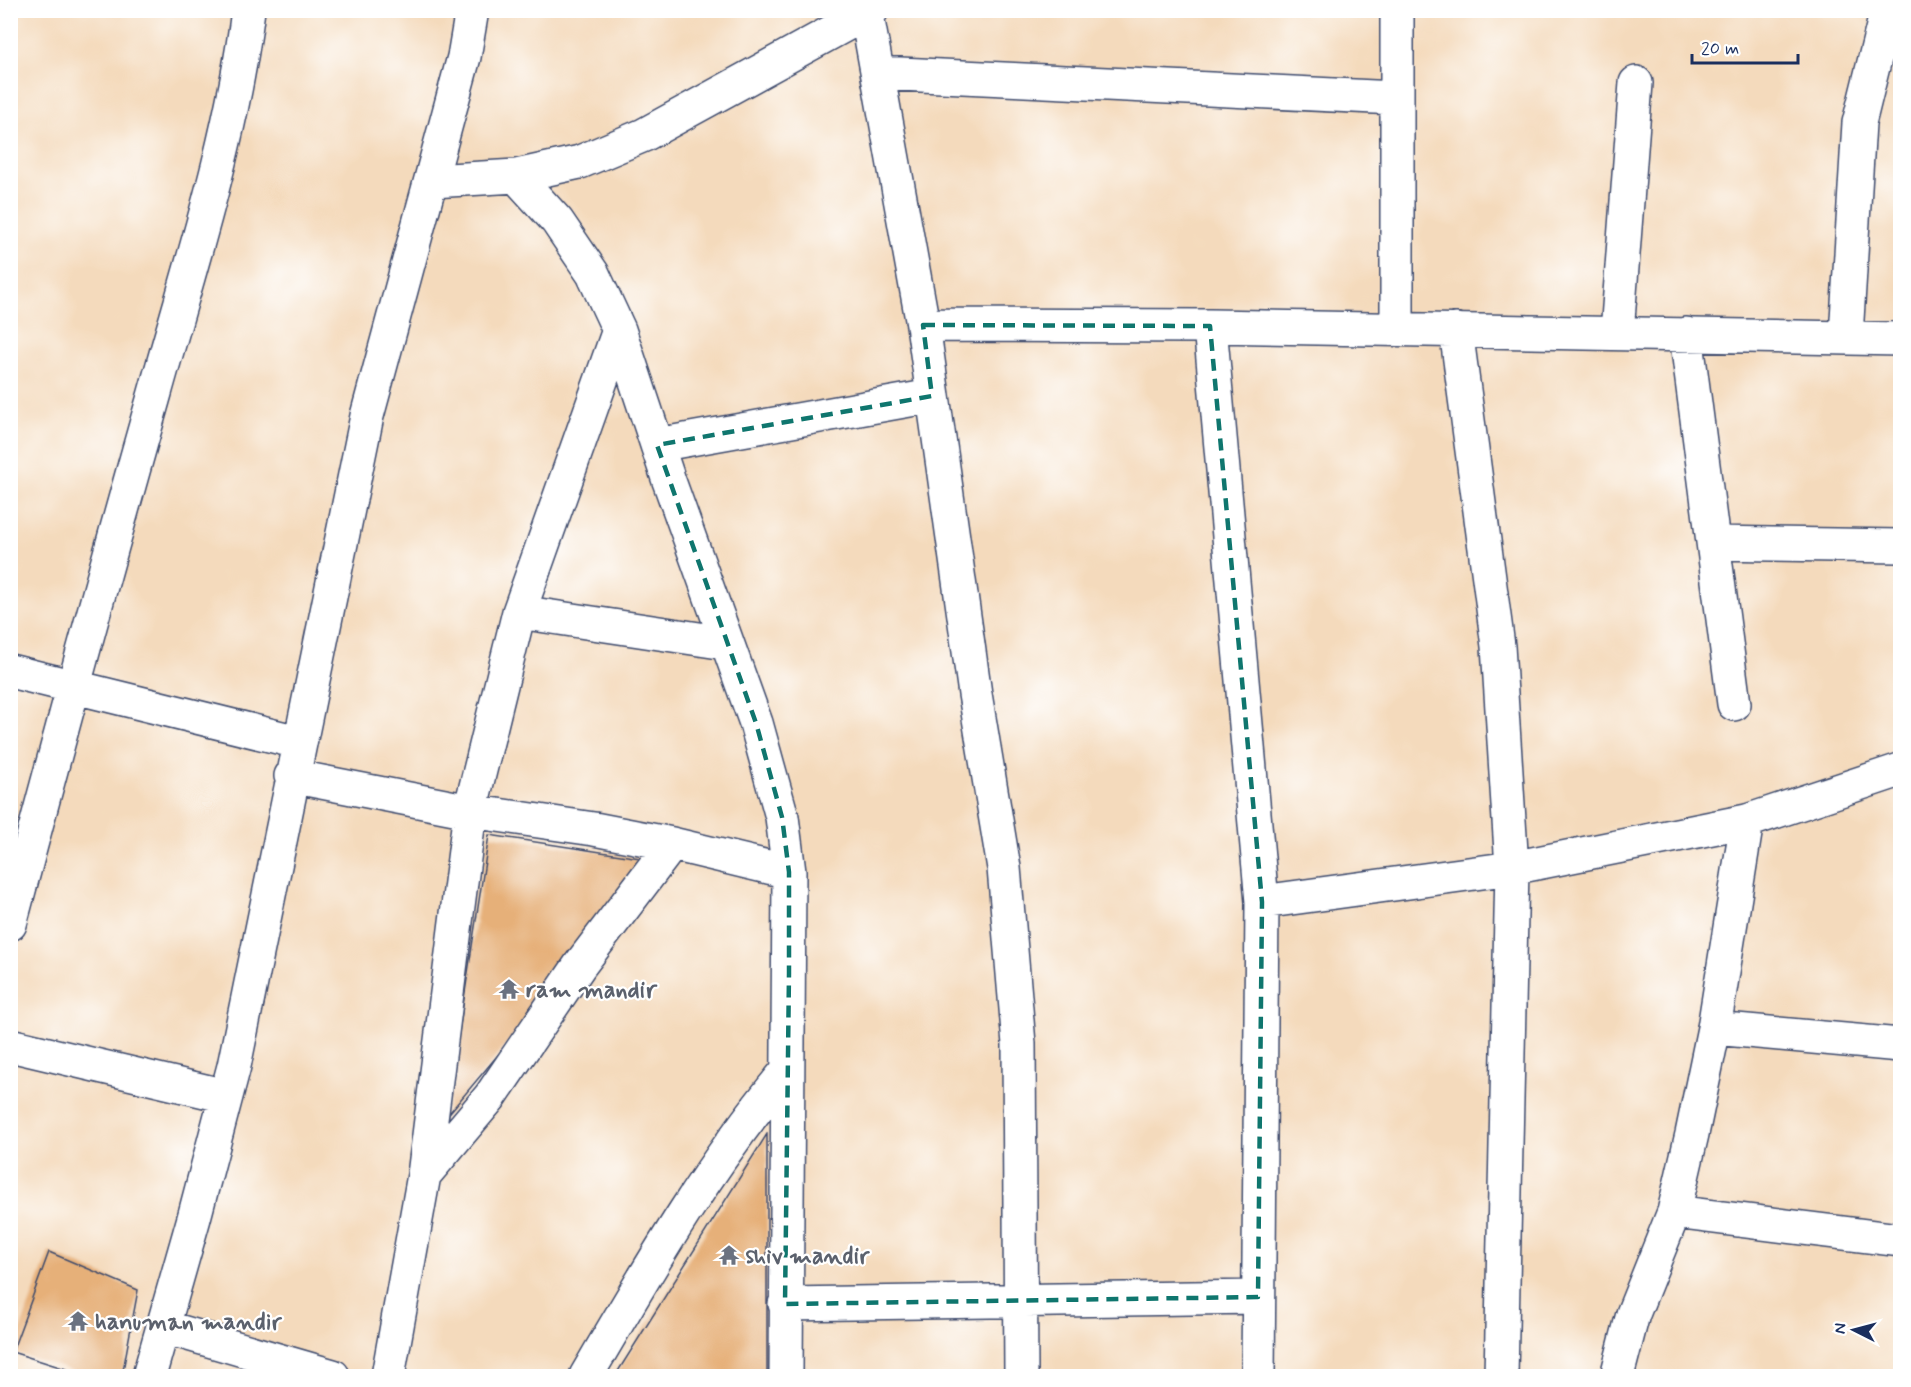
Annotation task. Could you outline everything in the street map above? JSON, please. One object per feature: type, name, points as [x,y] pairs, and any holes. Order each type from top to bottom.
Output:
[{"type":"street","points":[[10,924],[73,686],[205,215],[241,73],[248,10]]},
{"type":"street","points":[[149,1377],[226,1096],[367,416],[432,181],[464,57],[472,10]]},
{"type":"street","points":[[1397,10],[1395,98],[1397,329]]},
{"type":"street","points":[[432,181],[516,177],[580,162],[644,135],[868,12],[923,325],[1004,868],[1019,1044],[1021,1377]]},
{"type":"street","points":[[1846,336],[1859,123],[1883,12]]},
{"type":"street","points":[[879,73],[1395,98]]},
{"type":"street","points":[[1617,333],[1636,83]]},
{"type":"street","points":[[516,177],[557,221],[593,274],[619,330],[657,446],[756,723],[779,807],[789,872],[786,1072],[786,1377]]},
{"type":"street","points":[[923,325],[1210,326],[1846,336],[1900,339]]},
{"type":"street","points":[[1210,326],[1262,902],[1258,1377]]},
{"type":"street","points":[[388,1377],[424,1175],[471,811],[519,612],[619,330]]},
{"type":"street","points":[[1456,330],[1498,645],[1512,868],[1501,1377]]},
{"type":"street","points":[[1686,334],[1734,704]]},
{"type":"street","points":[[657,446],[932,396]]},
{"type":"street","points":[[1714,543],[1900,546]]},
{"type":"street","points":[[519,612],[726,643]]},
{"type":"street","points":[[10,671],[298,742]]},
{"type":"street","points":[[1262,902],[1512,868],[1747,821],[1900,770]]},
{"type":"street","points":[[291,776],[471,811],[594,829],[672,844],[789,872]]},
{"type":"street","points":[[1617,1377],[1633,1314],[1674,1212],[1714,1028],[1747,821]]},
{"type":"street","points":[[424,1175],[490,1097],[580,964],[672,844]]},
{"type":"street","points":[[1714,1028],[1900,1045]]},
{"type":"street","points":[[10,1045],[226,1096]]},
{"type":"street","points":[[586,1377],[666,1239],[718,1159],[786,1072]]},
{"type":"street","points":[[1674,1212],[1900,1240]]},
{"type":"street","points":[[785,1304],[1258,1296]]},
{"type":"street","points":[[164,1327],[333,1377]]},
{"type":"highlighted area","points":[[923,325],[1210,326],[1262,902],[1258,1297],[785,1304],[789,872],[782,817],[756,723],[657,445],[932,396]]},
{"type":"building","name":"ram mandir","points":[[489,835],[660,861],[446,1117]]},
{"type":"building","name":"shiv mandir","points":[[767,1134],[767,1376],[615,1376]]},
{"type":"building","name":"hanuman mandir","points":[[49,1252],[138,1290],[122,1376],[88,1376],[12,1352]]},
{"type":"place","name":"ram mandir","points":[[509,989]]},
{"type":"place","name":"shiv mandir","points":[[729,1255]]},
{"type":"place","name":"hanuman mandir","points":[[78,1321]]}]
